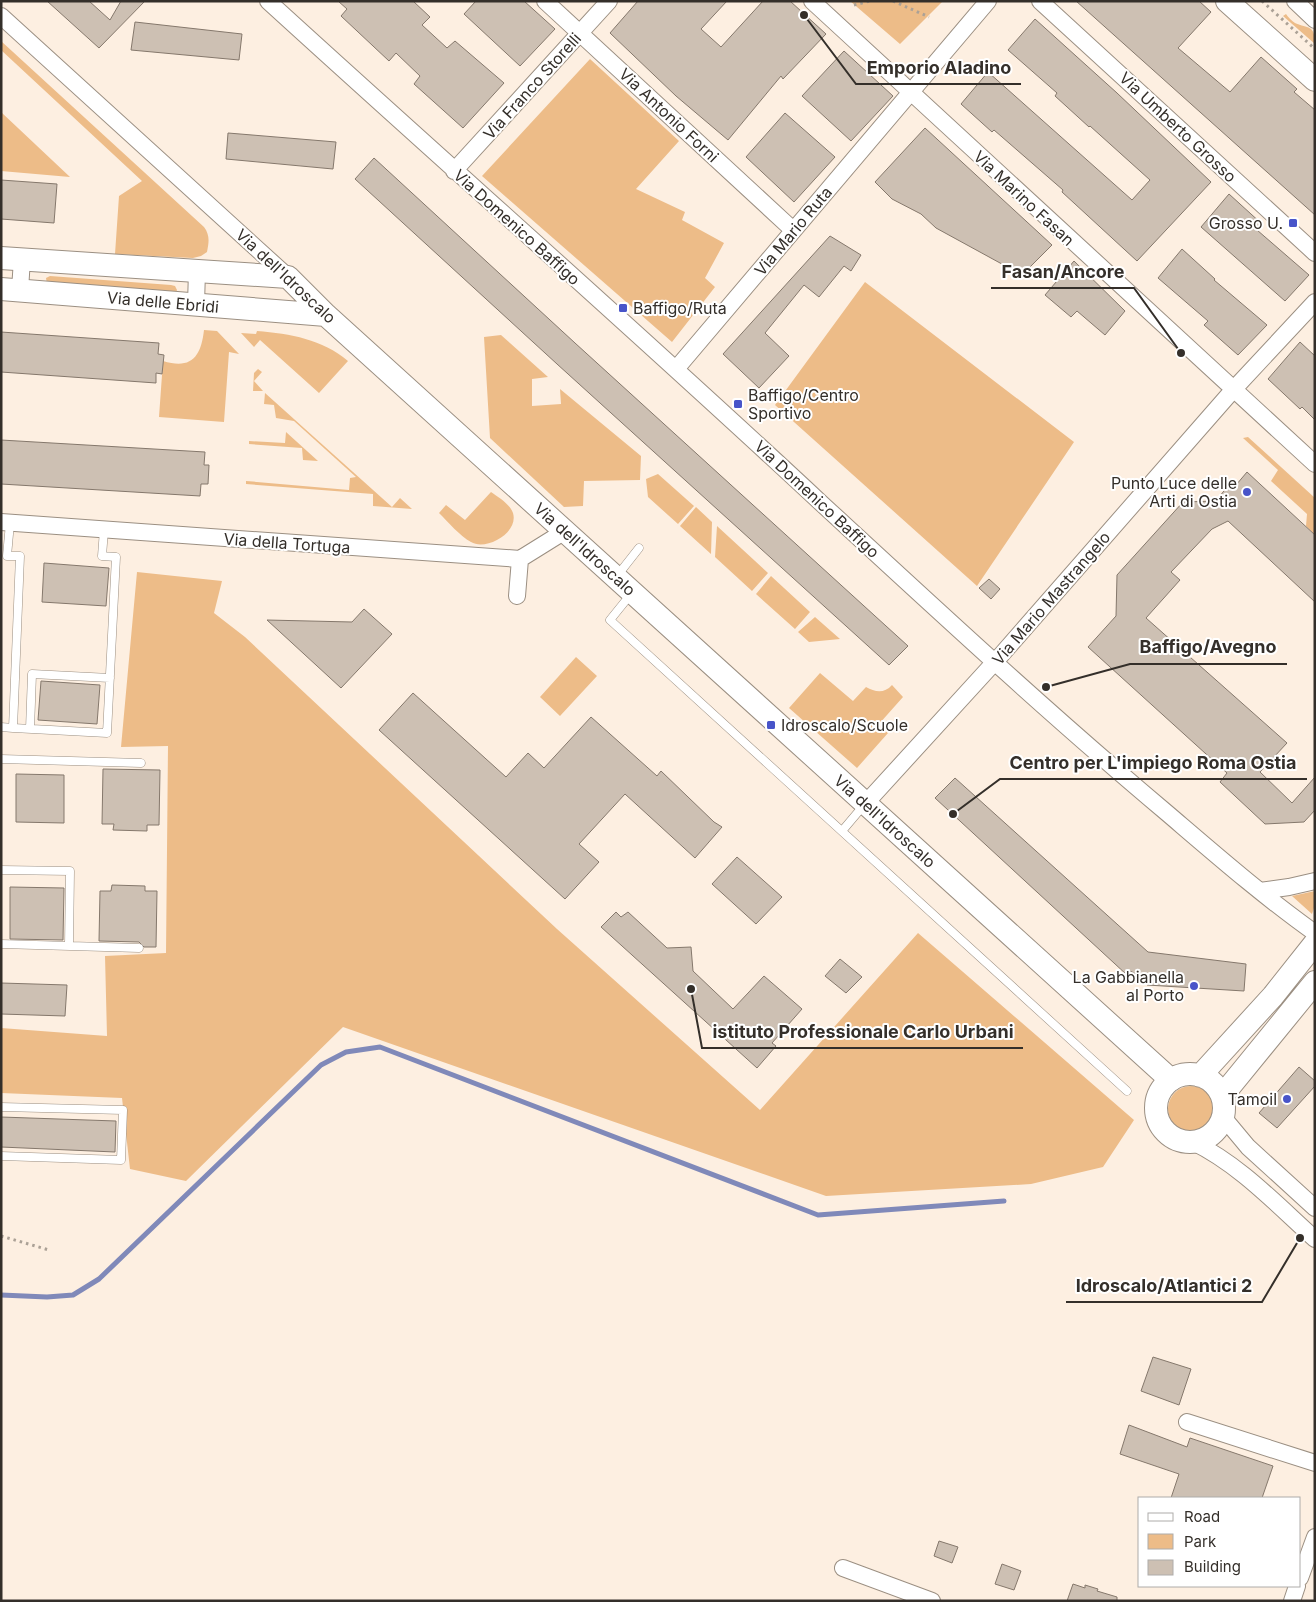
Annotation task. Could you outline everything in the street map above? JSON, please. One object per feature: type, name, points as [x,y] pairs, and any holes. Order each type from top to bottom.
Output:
[{"type":"street","name":"Via Domenico Baffigo","points":[[268,1],[454,171],[676,369],[1090,749],[1260,891],[1315,933]]},
{"type":"street","name":"Via Antonio Forni","points":[[545,1],[793,230]]},
{"type":"street","name":"Via Franco Storelli","points":[[454,171],[609,1]]},
{"type":"street","name":"Via Marino Fasan","points":[[812,1],[1315,464]]},
{"type":"street","name":"Via Mario Ruta","points":[[676,369],[988,1]]},
{"type":"street","name":"Via Umberto Grosso","points":[[1040,1],[1315,253]]},
{"type":"street","points":[[1227,1],[1315,80]]},
{"type":"street","points":[[1288,6],[1315,20]]},
{"type":"street","name":"Via dell'Idroscalo","points":[[1,16],[326,314],[1171,1080]]},
{"type":"street","points":[[11,258],[11,290]]},
{"type":"street","name":"Via delle Ebridi","points":[[11,258],[288,278]]},
{"type":"street","points":[[196,304],[197,271]]},
{"type":"street","name":"Via delle Ebridi","points":[[11,290],[326,314]]},
{"type":"street","name":"Via Mario Mastrangelo","points":[[866,803],[994,662],[1233,390],[1315,302]]},
{"type":"street","name":"Via della Tortuga","points":[[6,522],[520,559]]},
{"type":"street","points":[[517,596],[520,559],[565,531]]},
{"type":"street","points":[[1260,891],[1289,887],[1315,880]]},
{"type":"street","points":[[1200,1076],[1273,996],[1315,943]]},
{"type":"street","points":[[1315,982],[1223,1106],[1220,1125],[1213,1134],[1204,1140],[1193,1142],[1179,1140],[1169,1135],[1160,1125],[1157,1117],[1158,1097],[1165,1084],[1171,1080],[1184,1075],[1200,1076],[1214,1084],[1223,1106],[1248,1147],[1315,1208]]},
{"type":"street","points":[[1193,1142],[1220,1157],[1241,1172],[1315,1239]]},
{"type":"street","points":[[1187,1422],[1315,1463]]},
{"type":"street","points":[[1301,1575],[1315,1537]]},
{"type":"street","points":[[843,1568],[932,1601]]},
{"type":"street","points":[[1292,1601],[1297,1587]]},
{"type":"lane","points":[[6,522],[7,556],[20,556],[13,728]]},
{"type":"lane","points":[[1,727],[108,733],[116,557],[102,556],[104,530]]},
{"type":"lane","points":[[616,577],[639,548]]},
{"type":"lane","points":[[633,592],[610,620],[1127,1091]]},
{"type":"lane","points":[[30,728],[32,674],[110,678]]},
{"type":"lane","points":[[1,759],[141,763]]},
{"type":"lane","points":[[842,831],[866,803]]},
{"type":"lane","points":[[1,870],[70,871],[70,946]]},
{"type":"lane","points":[[1,944],[139,948]]},
{"type":"lane","points":[[1,1107],[123,1110],[121,1160],[1,1156]]},
{"type":"path","points":[[856,1],[854,5],[870,1]]},
{"type":"path","points":[[893,1],[929,17]]},
{"type":"path","points":[[1262,1],[1315,49]]},
{"type":"path","points":[[1261,32],[1288,6]]},
{"type":"path","points":[[1,1236],[49,1250]]},
{"type":"green space","points":[[850,1],[943,1],[900,44]]},
{"type":"green space","points":[[1286,14],[1295,23],[1312,30],[1315,44],[1283,16]]},
{"type":"green space","points":[[1,41],[204,227],[208,239],[207,252],[193,258],[115,254],[119,196],[142,181],[1,50]]},
{"type":"green space","points":[[590,59],[679,141],[636,189],[685,212],[682,220],[724,243],[705,278],[715,287],[672,342],[482,176]]},
{"type":"green space","points":[[1,112],[70,177],[1,171]]},
{"type":"green space","points":[[50,276],[171,285],[175,286],[177,290],[176,293],[47,284],[46,278]]},
{"type":"green space","points":[[865,282],[1074,442],[977,586],[775,405]]},
{"type":"green space","points":[[204,330],[217,331],[239,354],[229,352],[224,422],[159,417],[163,361],[181,364],[193,359],[200,347]]},
{"type":"green space","points":[[257,331],[306,339],[328,347],[348,361],[319,393],[260,340],[254,347],[241,333],[256,334]]},
{"type":"green space","points":[[501,335],[548,377],[532,379],[532,406],[561,404],[560,389],[641,456],[640,480],[584,481],[583,506],[564,507],[490,438],[484,337]]},
{"type":"green space","points":[[258,369],[262,372],[254,381],[263,391],[253,391],[254,373]]},
{"type":"green space","points":[[265,393],[392,507],[400,498],[412,509],[373,506],[373,494],[246,484],[246,481],[349,490],[350,478],[356,477],[294,421],[276,418],[274,405],[264,404]]},
{"type":"green space","points":[[286,432],[318,461],[303,460],[302,448],[249,444],[249,441],[285,443]]},
{"type":"green space","points":[[1248,437],[1315,498],[1315,535],[1306,526],[1307,514],[1271,481],[1278,470],[1243,438]]},
{"type":"green space","points":[[658,474],[694,506],[678,524],[648,497],[646,479]]},
{"type":"green space","points":[[491,492],[509,507],[513,513],[514,520],[506,533],[492,542],[477,544],[471,542],[458,533],[439,513],[446,505],[465,520]]},
{"type":"green space","points":[[696,507],[712,522],[711,554],[680,526]]},
{"type":"green space","points":[[717,526],[768,573],[752,591],[715,557]]},
{"type":"green space","points":[[137,572],[222,581],[214,613],[245,637],[557,929],[760,1110],[918,933],[1134,1120],[1103,1167],[1031,1184],[826,1196],[343,1027],[186,1181],[130,1169],[122,1098],[1,1093],[1,1028],[107,1036],[105,956],[166,953],[168,746],[121,747]]},
{"type":"green space","points":[[771,576],[810,612],[795,629],[756,594]]},
{"type":"green space","points":[[815,617],[840,639],[809,642],[798,632]]},
{"type":"green space","points":[[576,657],[597,676],[560,716],[540,697]]},
{"type":"green space","points":[[820,673],[853,701],[866,687],[879,691],[886,690],[892,685],[903,697],[879,724],[888,733],[857,768],[789,708]]},
{"type":"green space","points":[[1315,891],[1315,905],[1312,914],[1292,896]]},
{"type":"green space","points":[[1186,1086],[1196,1086],[1210,1096],[1214,1109],[1210,1122],[1204,1128],[1196,1132],[1186,1132],[1172,1122],[1168,1114],[1168,1104],[1178,1090]]},
{"type":"building","points":[[47,1],[89,1],[110,20],[121,1],[145,1],[99,48]]},
{"type":"building","points":[[338,1],[413,1],[430,17],[422,25],[447,48],[455,41],[504,83],[463,128],[414,84],[420,76],[396,53],[389,61],[341,16],[347,9]]},
{"type":"building","points":[[476,1],[524,1],[555,29],[520,66],[464,14]]},
{"type":"building","points":[[638,1],[727,1],[701,29],[721,47],[763,1],[790,1],[826,34],[783,79],[781,76],[728,140],[676,96],[610,33]]},
{"type":"building","points":[[1076,1],[1199,1],[1211,12],[1178,48],[1230,92],[1261,57],[1297,89],[1294,92],[1315,110],[1315,215]]},
{"type":"building","points":[[1035,19],[1211,182],[1137,261],[1062,192],[1063,190],[961,104],[988,72],[1132,200],[1150,180],[1055,96],[1057,93],[1008,50]]},
{"type":"building","points":[[135,22],[242,34],[239,60],[131,50]]},
{"type":"building","points":[[844,51],[893,96],[851,141],[802,96]]},
{"type":"building","points":[[785,113],[835,157],[794,202],[746,157]]},
{"type":"building","points":[[925,128],[1052,245],[1022,275],[936,228],[921,214],[892,199],[875,182]]},
{"type":"building","points":[[228,133],[336,142],[333,169],[226,159]]},
{"type":"building","points":[[374,158],[908,646],[889,665],[557,364],[355,179]]},
{"type":"building","points":[[1,180],[57,184],[54,223],[1,219]]},
{"type":"building","points":[[1229,194],[1262,224],[1257,230],[1309,275],[1285,301],[1201,227]]},
{"type":"building","points":[[830,236],[861,255],[851,271],[844,266],[819,297],[804,285],[765,333],[789,356],[759,388],[723,354]]},
{"type":"building","points":[[1182,249],[1214,280],[1267,325],[1238,355],[1204,325],[1208,321],[1158,278]]},
{"type":"building","points":[[1074,261],[1125,311],[1105,335],[1077,311],[1071,317],[1045,295]]},
{"type":"building","points":[[1,332],[159,343],[158,354],[164,355],[162,374],[156,373],[156,383],[1,372]]},
{"type":"building","points":[[1300,342],[1315,356],[1315,420],[1302,407],[1300,409],[1268,379]]},
{"type":"building","points":[[1,440],[205,452],[204,465],[209,465],[208,484],[201,484],[200,496],[1,484]]},
{"type":"building","points":[[1247,472],[1315,535],[1315,602],[1228,521],[1212,529],[1171,572],[1180,580],[1146,618],[1287,743],[1260,772],[1292,803],[1315,777],[1315,810],[1304,822],[1265,824],[1220,782],[1227,773],[1088,647],[1116,616],[1117,575],[1183,502],[1216,501],[1227,487],[1231,491]]},
{"type":"building","points":[[44,563],[109,568],[106,606],[42,602]]},
{"type":"building","points":[[989,579],[1000,589],[991,599],[979,588]]},
{"type":"building","points":[[364,609],[392,634],[341,688],[267,620],[352,622]]},
{"type":"building","points":[[41,681],[100,685],[97,724],[38,720]]},
{"type":"building","points":[[413,693],[506,777],[528,753],[544,768],[591,717],[657,776],[661,771],[714,822],[722,827],[695,858],[625,794],[579,844],[599,862],[565,899],[379,730]]},
{"type":"building","points":[[103,769],[160,770],[159,825],[147,825],[147,831],[113,830],[114,824],[102,824]]},
{"type":"building","points":[[16,774],[64,775],[64,823],[16,822]]},
{"type":"building","points":[[955,778],[1148,952],[1246,964],[1244,991],[1147,985],[1148,980],[1130,971],[1127,975],[935,798]]},
{"type":"building","points":[[737,857],[782,897],[756,924],[712,884]]},
{"type":"building","points":[[112,885],[145,886],[145,891],[157,891],[156,947],[144,947],[139,942],[99,941],[100,891],[111,891]]},
{"type":"building","points":[[10,887],[64,888],[63,940],[10,939]]},
{"type":"building","points":[[616,912],[621,917],[628,912],[667,948],[691,947],[693,971],[733,1009],[764,976],[802,1009],[772,1043],[776,1046],[757,1068],[601,927]]},
{"type":"building","points":[[840,959],[862,977],[846,993],[825,976]]},
{"type":"building","points":[[1,983],[67,985],[65,1016],[1,1014]]},
{"type":"building","name":"Tamoil","points":[[1299,1067],[1315,1081],[1315,1086],[1277,1128],[1259,1113]]},
{"type":"building","points":[[1,1117],[116,1121],[115,1152],[1,1147]]},
{"type":"building","points":[[1153,1357],[1191,1369],[1179,1405],[1141,1391]]},
{"type":"building","points":[[1129,1425],[1187,1447],[1190,1438],[1273,1466],[1262,1497],[1171,1497],[1179,1474],[1120,1454]]},
{"type":"building","points":[[939,1541],[958,1547],[952,1563],[934,1556]]},
{"type":"building","points":[[1002,1564],[1021,1571],[1014,1590],[995,1584]]},
{"type":"building","points":[[1073,1584],[1085,1588],[1085,1585],[1098,1589],[1097,1591],[1117,1597],[1117,1601],[1067,1601]]},
{"type":"waterway","points":[[1,1295],[47,1297],[73,1295],[99,1279],[321,1065],[346,1052],[380,1047],[818,1215],[1004,1201]]},
{"type":"place","name":"Emporio Aladino","points":[[804,15]]},
{"type":"place","name":"Grosso U.","points":[[1293,223]]},
{"type":"place","name":"Baffigo/Ruta","points":[[623,308]]},
{"type":"place","name":"Fasan/Ancore","points":[[1181,353]]},
{"type":"place","name":"Baffigo/Centro Sportivo","points":[[738,404]]},
{"type":"place","name":"Punto Luce delle Arti di Ostia","points":[[1247,492]]},
{"type":"place","name":"Baffigo/Avegno","points":[[1046,687]]},
{"type":"place","name":"Idroscalo/Scuole","points":[[771,725]]},
{"type":"place","name":"Centro per L'impiego Roma Ostia","points":[[953,814]]},
{"type":"place","name":"La Gabbianella al Porto","points":[[1194,986]]},
{"type":"place","name":"istituto Professionale Carlo Urbani","points":[[691,989]]},
{"type":"place","name":"Tamoil","points":[[1287,1099]]},
{"type":"place","name":"Idroscalo/Atlantici 2","points":[[1300,1238]]}]
